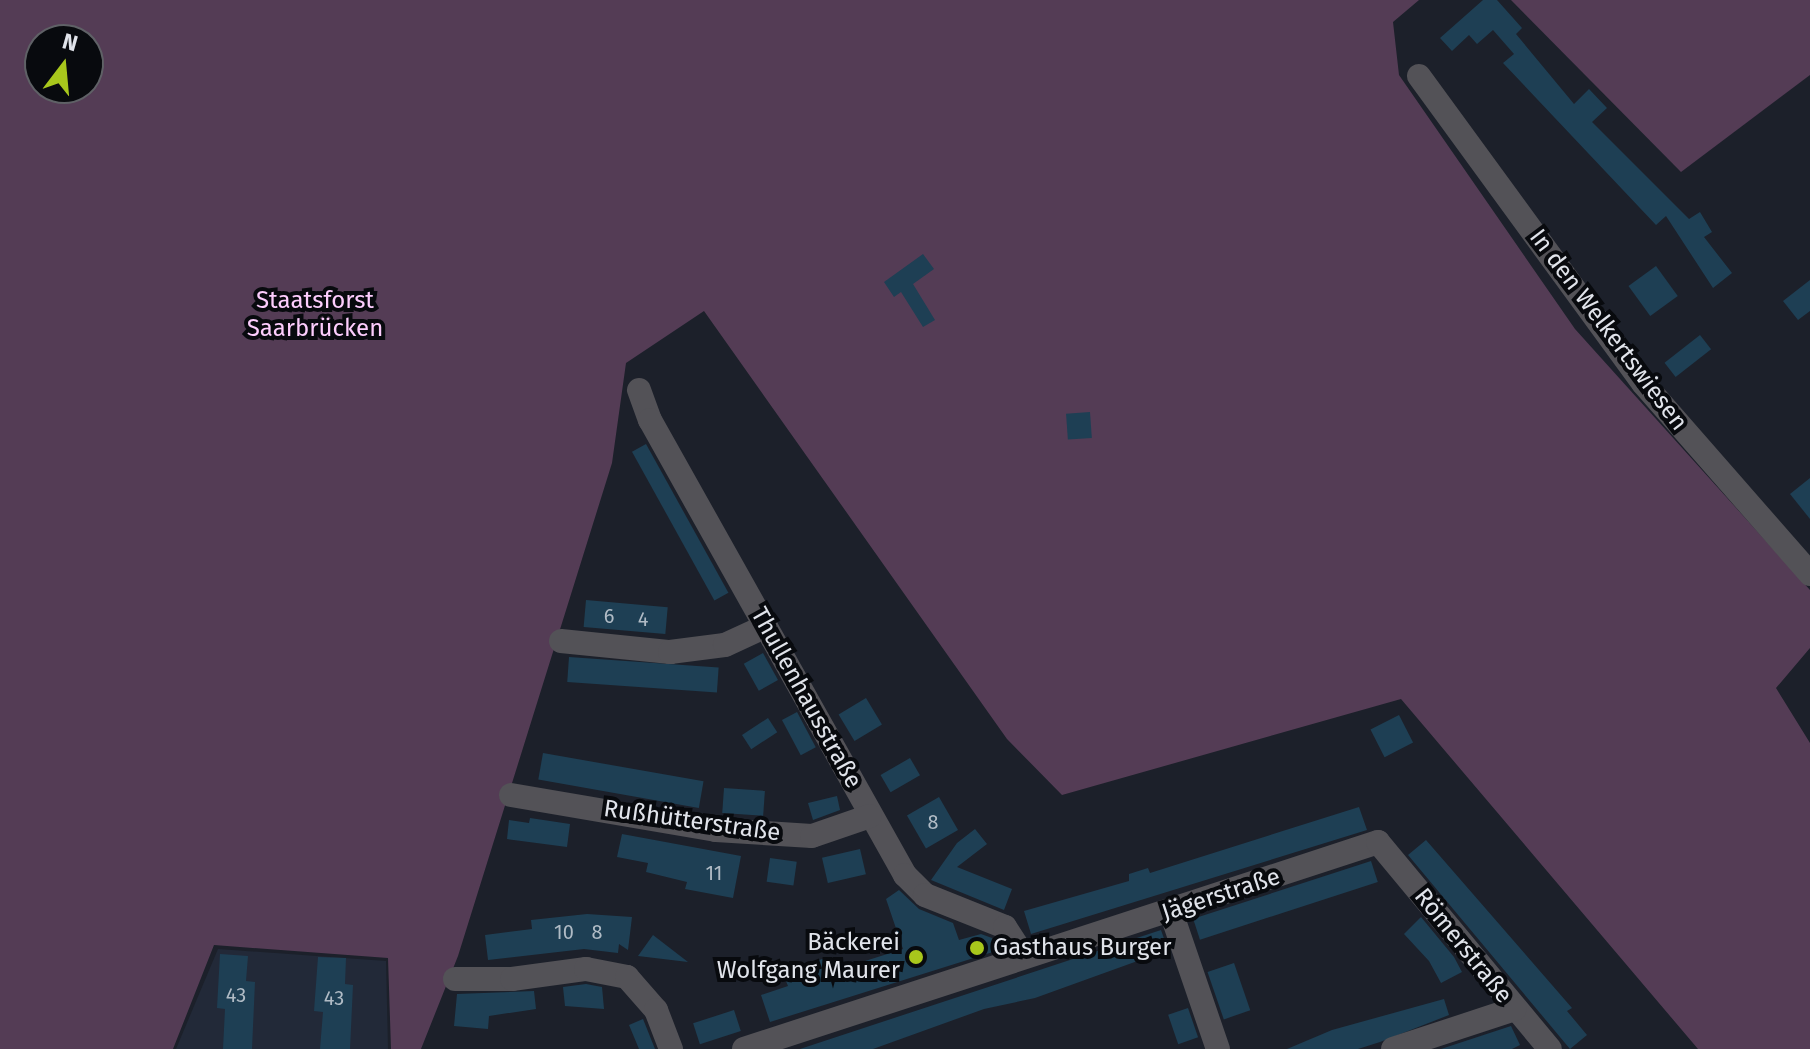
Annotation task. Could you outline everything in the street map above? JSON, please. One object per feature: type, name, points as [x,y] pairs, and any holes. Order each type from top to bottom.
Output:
[{"type":"street","name":"In den Welkertswiesen","points":[[1419,76],[1643,383],[1810,574]]},
{"type":"street","name":"Thullenhausstraße","points":[[639,390],[650,420],[905,875],[925,895],[1005,927],[1023,955]]},
{"type":"street","points":[[561,641],[670,652],[725,645],[766,626]]},
{"type":"street","name":"Rußhütterstraße","points":[[511,795],[716,830],[812,836],[870,816]]},
{"type":"street","name":"Jägerstraße","points":[[744,1049],[1023,955],[1171,912],[1378,842]]},
{"type":"street","name":"Römerstraße","points":[[1378,842],[1550,1049]]},
{"type":"street","points":[[1171,912],[1218,1049]]},
{"type":"street","points":[[455,979],[512,979],[586,969],[627,977],[656,1010],[671,1049]]},
{"type":"street","points":[[1393,1049],[1515,1009]]},
{"type":"shaded area","points":[[218,949],[386,961],[388,1049],[176,1049]]},
{"type":"green space","name":"Staatsforst Saarbrücken","points":[[0,0],[1419,0],[1393,22],[1399,75],[1575,329],[1810,590],[1810,648],[1776,688],[1810,743],[1810,1049],[1698,1049],[1401,699],[1062,795],[1007,739],[704,311],[626,363],[612,463],[458,956],[421,1049],[391,1049],[388,958],[214,945],[173,1049],[0,1049]]},
{"type":"green space","points":[[1511,0],[1810,0],[1810,75],[1681,172]]},
{"type":"building","points":[[1483,0],[1497,0],[1522,28],[1516,34],[1574,104],[1589,89],[1607,108],[1592,122],[1689,219],[1700,212],[1712,232],[1704,237],[1732,273],[1713,288],[1666,216],[1656,225],[1503,63],[1514,54],[1493,30],[1477,44],[1469,35],[1452,51],[1440,38]]},
{"type":"building","points":[[923,254],[934,269],[913,284],[935,320],[923,327],[901,292],[894,297],[884,282]]},
{"type":"building","points":[[1656,266],[1678,296],[1650,316],[1628,286]]},
{"type":"building","points":[[1810,280],[1810,311],[1798,320],[1783,301]]},
{"type":"building","points":[[1700,335],[1711,349],[1676,377],[1665,363]]},
{"type":"building","points":[[1090,412],[1092,438],[1068,440],[1066,414]]},
{"type":"building","points":[[646,444],[728,593],[714,600],[632,452]]},
{"type":"building","points":[[1810,478],[1810,519],[1790,494]]},
{"type":"building","points":[[586,600],[668,607],[665,634],[584,627]]},
{"type":"building","points":[[763,653],[778,680],[759,691],[744,664]]},
{"type":"building","points":[[569,657],[719,667],[717,692],[567,682]]},
{"type":"building","points":[[866,698],[882,725],[855,741],[839,714]]},
{"type":"building","points":[[797,712],[816,747],[801,755],[782,720]]},
{"type":"building","points":[[1399,715],[1413,743],[1385,757],[1370,730]]},
{"type":"building","points":[[768,718],[777,732],[751,749],[742,735]]},
{"type":"building","points":[[543,753],[704,781],[699,808],[538,780]]},
{"type":"building","points":[[910,758],[920,775],[891,792],[881,775]]},
{"type":"building","points":[[724,788],[765,791],[763,816],[722,813]]},
{"type":"building","points":[[837,796],[840,810],[813,820],[808,803]]},
{"type":"building","points":[[939,797],[958,830],[926,848],[907,816]]},
{"type":"building","points":[[1359,807],[1367,830],[1031,934],[1024,911],[1129,881],[1129,874],[1148,868],[1150,873]]},
{"type":"building","points":[[530,818],[570,824],[567,847],[507,839],[509,820],[529,823]]},
{"type":"building","points":[[975,829],[987,844],[957,867],[1012,889],[1004,910],[931,880],[957,843]]},
{"type":"building","points":[[622,834],[741,856],[733,898],[685,889],[687,882],[646,872],[648,863],[617,857]]},
{"type":"building","points":[[1426,840],[1572,1008],[1567,1011],[1587,1035],[1570,1049],[1408,855]]},
{"type":"building","points":[[860,849],[866,874],[828,883],[822,858]]},
{"type":"building","points":[[770,858],[797,862],[793,886],[767,882]]},
{"type":"building","points":[[1371,861],[1378,882],[1200,940],[1193,919]]},
{"type":"building","points":[[899,890],[919,909],[953,923],[959,940],[981,934],[992,938],[996,951],[770,1022],[761,995],[788,986],[783,974],[822,959],[843,968],[903,949],[886,899]]},
{"type":"building","points":[[587,914],[632,917],[628,950],[619,944],[618,953],[584,949],[488,960],[485,935],[532,929],[531,920]]},
{"type":"building","points":[[1421,917],[1454,957],[1462,972],[1441,983],[1429,961],[1404,934]]},
{"type":"building","points":[[1161,930],[1168,950],[1035,998],[984,1009],[873,1049],[800,1049]]},
{"type":"building","points":[[653,935],[688,962],[638,956]]},
{"type":"building","points":[[220,954],[248,956],[246,981],[255,982],[252,1049],[223,1049],[225,1009],[217,1008]]},
{"type":"building","points":[[318,957],[346,958],[345,984],[353,985],[350,1049],[320,1049],[323,1012],[314,1011]]},
{"type":"building","points":[[1234,963],[1250,1010],[1224,1019],[1208,972]]},
{"type":"building","points":[[586,984],[602,987],[604,1009],[565,1006],[563,987]]},
{"type":"building","points":[[534,991],[536,1009],[489,1016],[488,1029],[454,1026],[457,994]]},
{"type":"building","points":[[1444,999],[1449,1015],[1380,1042],[1358,1049],[1287,1049],[1332,1030]]},
{"type":"building","points":[[1188,1008],[1198,1037],[1178,1044],[1168,1015]]},
{"type":"building","points":[[734,1010],[741,1031],[700,1044],[693,1023]]},
{"type":"building","points":[[643,1019],[655,1049],[639,1049],[629,1025]]},
{"type":"building","points":[[1511,1026],[1520,1045],[1512,1049],[1441,1049]]},
{"type":"place","name":"Gasthaus Burger","points":[[977,948]]},
{"type":"place","name":"Bäckerei Wolfgang Maurer","points":[[916,957]]}]
